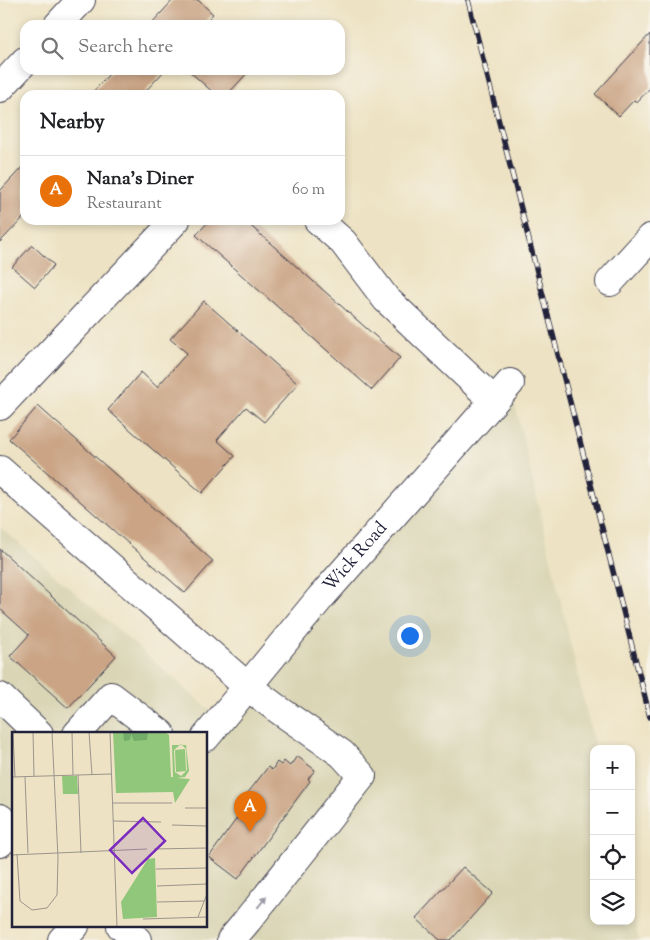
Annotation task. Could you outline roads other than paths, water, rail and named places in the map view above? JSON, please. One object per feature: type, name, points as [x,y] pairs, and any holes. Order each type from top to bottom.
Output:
[{"type":"street","points":[[63,20],[81,0]]},
{"type":"street","points":[[0,88],[20,66]]},
{"type":"street","points":[[0,406],[171,225]]},
{"type":"street","name":"Wick Road","points":[[208,735],[321,597],[502,392],[386,299],[343,242],[324,225]]},
{"type":"street","points":[[610,282],[650,238]]},
{"type":"street","points":[[0,470],[248,686],[342,754],[362,776],[231,940]]},
{"type":"street","points":[[78,732],[111,696],[159,732]]},
{"type":"street","points":[[0,697],[37,732]]},
{"type":"street","points":[[62,940],[73,928]]},
{"type":"street","points":[[124,928],[137,940]]},
{"type":"railway","points":[[468,0],[650,717]]},
{"type":"place","name":"Nana's Diner","points":[[250,832]]}]
